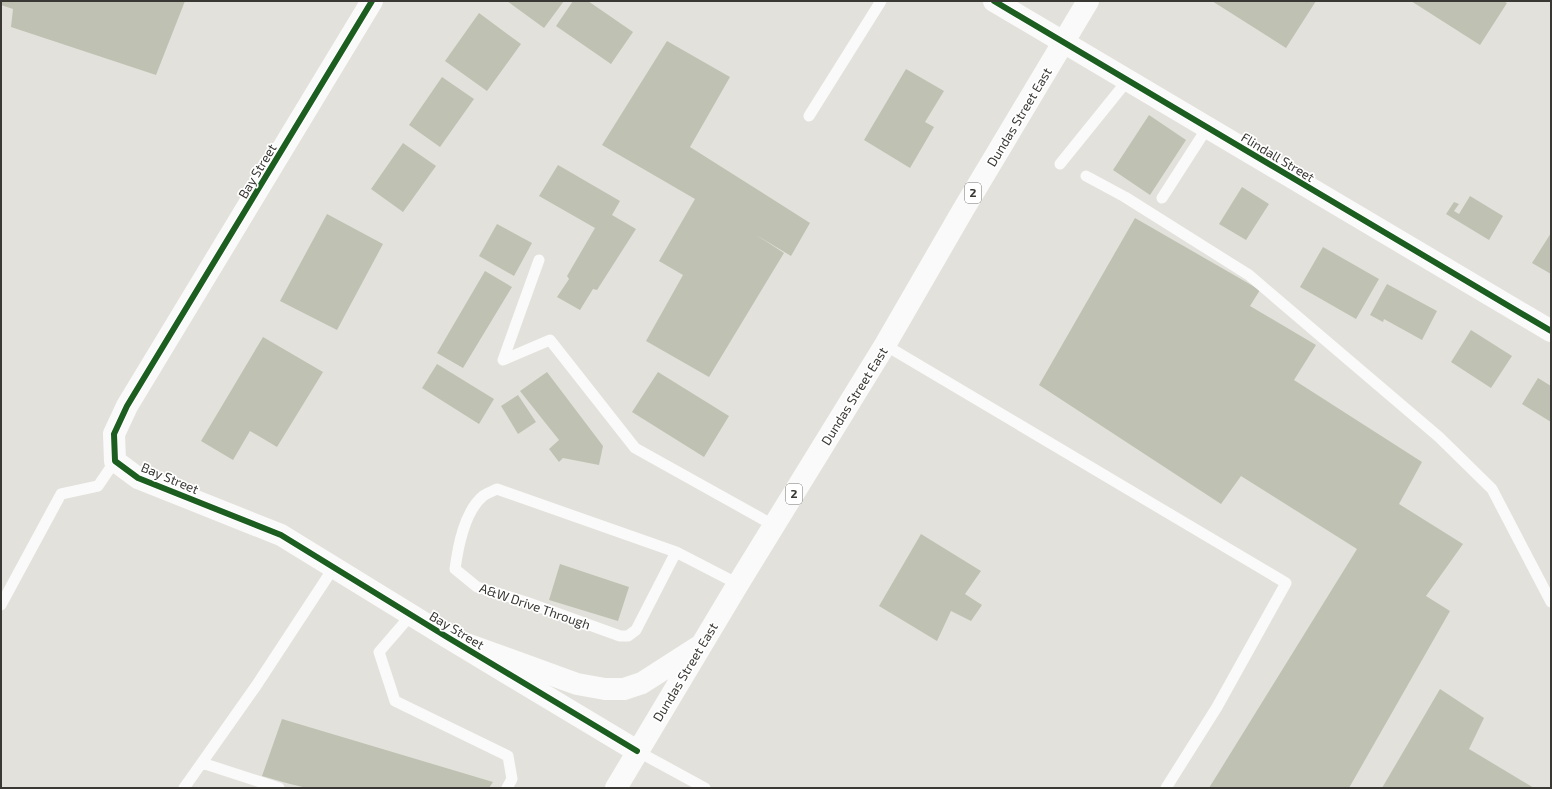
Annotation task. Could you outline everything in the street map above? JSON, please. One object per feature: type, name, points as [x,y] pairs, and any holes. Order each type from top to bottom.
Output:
[{"type":"street","name":"Bay Street","points":[[372,1],[127,406],[114,434],[115,462],[138,478],[282,535],[447,637],[637,751]]},
{"type":"street","name":"Dundas Street East","points":[[616,788],[738,584],[885,345],[1088,1]]},
{"type":"street","name":"Flindall Street","points":[[997,2],[1063,43],[1551,331]]},
{"type":"street","points":[[447,637],[577,684],[605,690],[624,689],[642,683],[704,643]]},
{"type":"lane","points":[[809,116],[881,1]]},
{"type":"lane","points":[[1060,164],[1127,81]]},
{"type":"lane","points":[[1162,198],[1208,128]]},
{"type":"lane","points":[[1086,176],[1125,198],[1249,275],[1439,437],[1492,489],[1551,602]]},
{"type":"lane","points":[[539,260],[503,360],[550,340],[635,448],[775,526]]},
{"type":"lane","points":[[885,345],[1286,583],[1217,707],[1166,788]]},
{"type":"lane","points":[[1,605],[61,494],[98,486],[115,462]]},
{"type":"lane","name":"A&W Drive Through","points":[[497,489],[676,552],[636,630],[628,636],[620,636],[533,604],[477,587],[456,569],[459,543],[472,510],[483,496],[497,489]]},
{"type":"lane","points":[[676,552],[738,584]]},
{"type":"lane","points":[[184,788],[256,686],[334,567]]},
{"type":"lane","points":[[411,615],[379,652],[395,701],[508,756],[512,779],[507,788]]},
{"type":"lane","points":[[637,751],[705,788]]},
{"type":"lane","points":[[202,763],[278,788]]},
{"type":"building","points":[[1,1],[185,1],[156,75],[11,27],[13,9],[1,5]]},
{"type":"building","points":[[507,1],[564,1],[544,28]]},
{"type":"building","points":[[573,1],[588,1],[633,32],[611,64],[556,26]]},
{"type":"building","points":[[1212,1],[1316,1],[1286,48]]},
{"type":"building","points":[[1411,1],[1503,1],[1507,3],[1480,45]]},
{"type":"building","points":[[479,13],[521,44],[487,91],[445,61]]},
{"type":"building","points":[[667,41],[730,77],[690,147],[810,223],[791,256],[756,235],[784,253],[709,377],[646,341],[683,275],[659,261],[695,199],[602,145]]},
{"type":"building","points":[[906,69],[944,91],[925,122],[934,127],[910,168],[864,140]]},
{"type":"building","points":[[442,77],[474,99],[440,147],[409,125]]},
{"type":"building","points":[[1149,115],[1186,140],[1150,195],[1113,170]]},
{"type":"building","points":[[403,143],[436,166],[403,212],[371,189]]},
{"type":"building","points":[[558,165],[620,201],[612,215],[636,229],[597,290],[593,289],[580,310],[557,297],[569,279],[567,276],[595,228],[539,196]]},
{"type":"building","points":[[1242,187],[1269,204],[1246,240],[1219,224]]},
{"type":"building","points":[[1470,196],[1503,216],[1489,240],[1446,214],[1454,202],[1459,204],[1454,211],[1459,214]]},
{"type":"building","points":[[327,214],[383,244],[337,330],[280,301]]},
{"type":"building","points":[[1135,218],[1260,290],[1250,306],[1316,345],[1294,380],[1422,462],[1399,504],[1463,544],[1426,596],[1450,611],[1349,788],[1209,788],[1357,549],[1241,476],[1221,504],[1039,385]]},
{"type":"building","points":[[497,224],[532,243],[514,276],[479,256]]},
{"type":"building","points":[[1551,233],[1551,274],[1532,263]]},
{"type":"building","points":[[1323,247],[1379,279],[1356,319],[1300,287]]},
{"type":"building","points":[[485,271],[512,287],[463,368],[437,353]]},
{"type":"building","points":[[1387,284],[1437,311],[1422,340],[1384,319],[1383,322],[1370,315]]},
{"type":"building","points":[[1471,330],[1512,356],[1491,388],[1451,362]]},
{"type":"building","points":[[263,337],[323,372],[277,447],[250,431],[233,460],[201,441]]},
{"type":"building","points":[[437,364],[494,399],[479,424],[422,388]]},
{"type":"building","points":[[547,372],[603,446],[599,465],[563,458],[559,462],[549,449],[559,440],[520,391]]},
{"type":"building","points":[[658,372],[729,416],[704,457],[632,412]]},
{"type":"building","points":[[1538,378],[1551,386],[1551,422],[1522,404]]},
{"type":"building","points":[[518,395],[536,422],[518,434],[501,406]]},
{"type":"building","points":[[921,534],[981,571],[965,594],[982,605],[971,621],[951,611],[937,641],[879,606]]},
{"type":"building","points":[[560,564],[629,587],[618,621],[549,600]]},
{"type":"building","points":[[1440,689],[1484,718],[1469,749],[1534,788],[1382,788]]},
{"type":"building","points":[[282,719],[493,782],[489,788],[307,788],[262,776]]},
{"type":"cycle path","points":[[372,1],[127,406],[114,434],[115,461],[138,478],[281,535],[637,751]]},
{"type":"cycle path","points":[[994,1],[1551,331]]}]
